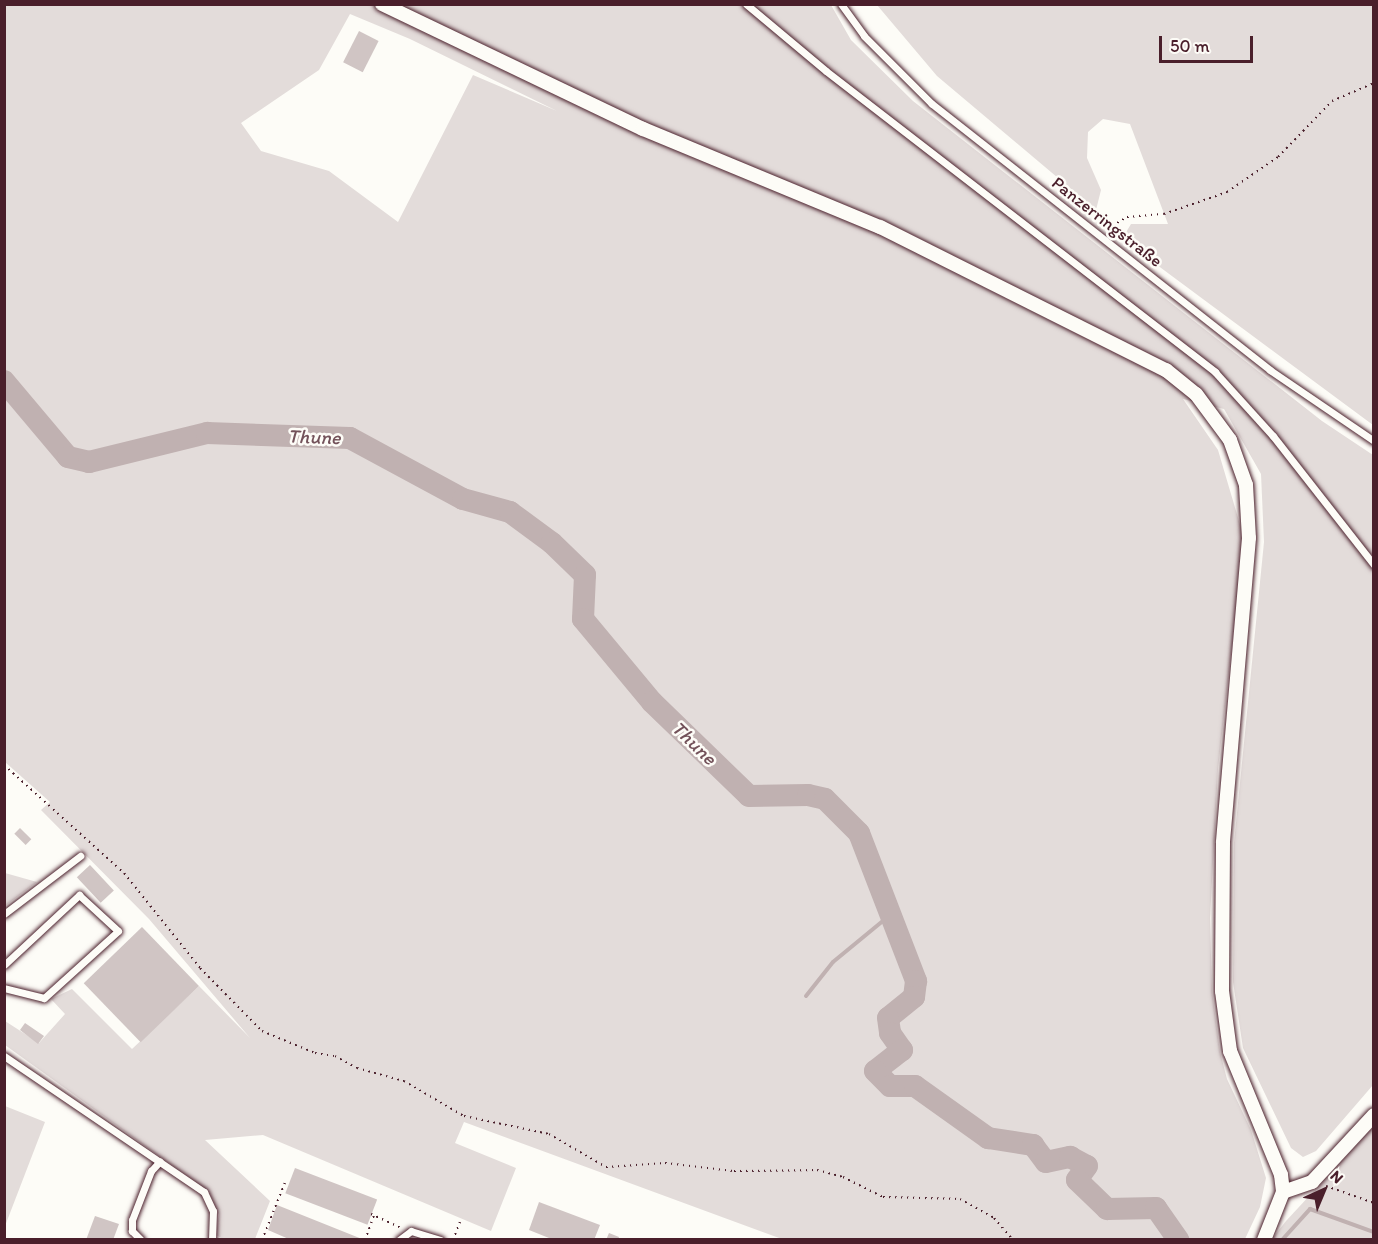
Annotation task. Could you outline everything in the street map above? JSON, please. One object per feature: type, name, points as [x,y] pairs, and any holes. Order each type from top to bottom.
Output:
[{"type":"street","points":[[382,4],[664,138],[880,227],[1166,370],[1196,394],[1230,440],[1246,485],[1249,538],[1223,843],[1222,991],[1230,1051],[1275,1155],[1282,1192],[1264,1239]]},
{"type":"street","points":[[1282,1192],[1312,1182],[1374,1115]]},
{"type":"lane","points":[[746,4],[845,86],[1215,372],[1273,436],[1374,565]]},
{"type":"lane","name":"Panzerringstraße","points":[[842,4],[864,36],[923,97],[1270,370],[1374,441]]},
{"type":"lane","points":[[4,914],[80,856]]},
{"type":"lane","points":[[4,965],[79,895],[118,931],[44,998],[4,988]]},
{"type":"lane","points":[[4,1056],[204,1192],[213,1211],[212,1239]]},
{"type":"lane","points":[[141,1239],[132,1231],[132,1220],[151,1172],[160,1161]]},
{"type":"lane","points":[[402,1237],[421,1231],[441,1239]]},
{"type":"path","points":[[1098,235],[1127,217],[1164,214],[1227,192],[1278,157],[1332,101],[1374,83]]},
{"type":"path","points":[[4,765],[124,873],[201,968],[262,1031],[315,1053],[334,1056],[357,1068],[404,1081],[465,1116],[549,1134],[606,1167],[665,1163],[734,1171],[817,1170],[843,1177],[883,1197],[960,1199],[994,1218],[1013,1239]]},
{"type":"path","points":[[262,1239],[286,1180]]},
{"type":"path","points":[[1312,1182],[1374,1203]]},
{"type":"path","points":[[364,1239],[373,1214],[398,1224],[402,1237]]},
{"type":"path","points":[[453,1239],[461,1219]]},
{"type":"shaded area","points":[[5,5],[831,5],[851,40],[913,101],[1322,421],[1373,455],[1373,1085],[1316,1151],[1303,1157],[1291,1148],[1243,1048],[1233,982],[1234,843],[1264,542],[1261,474],[1224,409],[1183,399],[1218,450],[1244,538],[1218,769],[1210,918],[1212,991],[1220,1052],[1227,1079],[1251,1130],[1266,1178],[1260,1207],[1245,1239],[782,1239],[464,1122],[455,1143],[516,1168],[491,1231],[263,1135],[205,1140],[270,1201],[255,1239],[223,1239],[216,1235],[219,1215],[209,1192],[5,1045],[5,1021],[39,1043],[65,1014],[51,999],[72,989],[132,1049],[199,986],[250,1038],[149,919],[41,810],[50,802],[5,762]],"holes":[[[350,14],[410,39],[557,111],[473,75],[398,222],[329,171],[261,151],[241,123],[319,70]]]},
{"type":"shaded area","points":[[877,5],[1373,5],[1373,425],[1122,239],[1131,224],[1168,224],[1130,124],[1103,119],[1088,132],[1087,158],[1101,190],[1096,210],[937,76]]},
{"type":"shaded area","points":[[5,873],[37,882],[5,906]]},
{"type":"shaded area","points":[[5,1106],[45,1122],[5,1226]]},
{"type":"shaded area","points":[[1373,1127],[1373,1239],[1272,1239],[1286,1221]]},
{"type":"building","points":[[359,31],[379,41],[363,72],[343,62]]},
{"type":"building","points":[[20,828],[31,839],[26,845],[14,834]]},
{"type":"building","points":[[90,865],[114,891],[101,903],[77,877]]},
{"type":"building","points":[[142,927],[199,986],[141,1042],[84,983]]},
{"type":"building","points":[[25,1023],[44,1036],[38,1044],[20,1030]]},
{"type":"building","points":[[295,1168],[377,1200],[367,1225],[285,1193]]},
{"type":"building","points":[[539,1202],[600,1225],[594,1240],[554,1240],[529,1230]]},
{"type":"building","points":[[277,1205],[362,1240],[291,1240],[268,1230]]},
{"type":"building","points":[[95,1216],[119,1224],[113,1240],[86,1240]]},
{"type":"building","points":[[609,1233],[619,1237],[618,1240],[606,1240]]},
{"type":"waterway","name":"Thune","points":[[4,381],[68,457],[89,462],[207,433],[350,438],[463,499],[510,512],[552,543],[585,575],[583,619],[652,702],[749,796],[808,795],[825,799],[859,833],[916,981],[914,997],[888,1018],[890,1033],[902,1050],[875,1071],[890,1086],[915,1086],[988,1138],[1033,1145],[1046,1162],[1070,1157],[1087,1166],[1077,1180],[1107,1209],[1156,1208],[1178,1240]]},
{"type":"waterway","points":[[806,996],[833,962],[890,915]]},
{"type":"waterway","points":[[1282,1240],[1310,1209],[1374,1232]]}]
